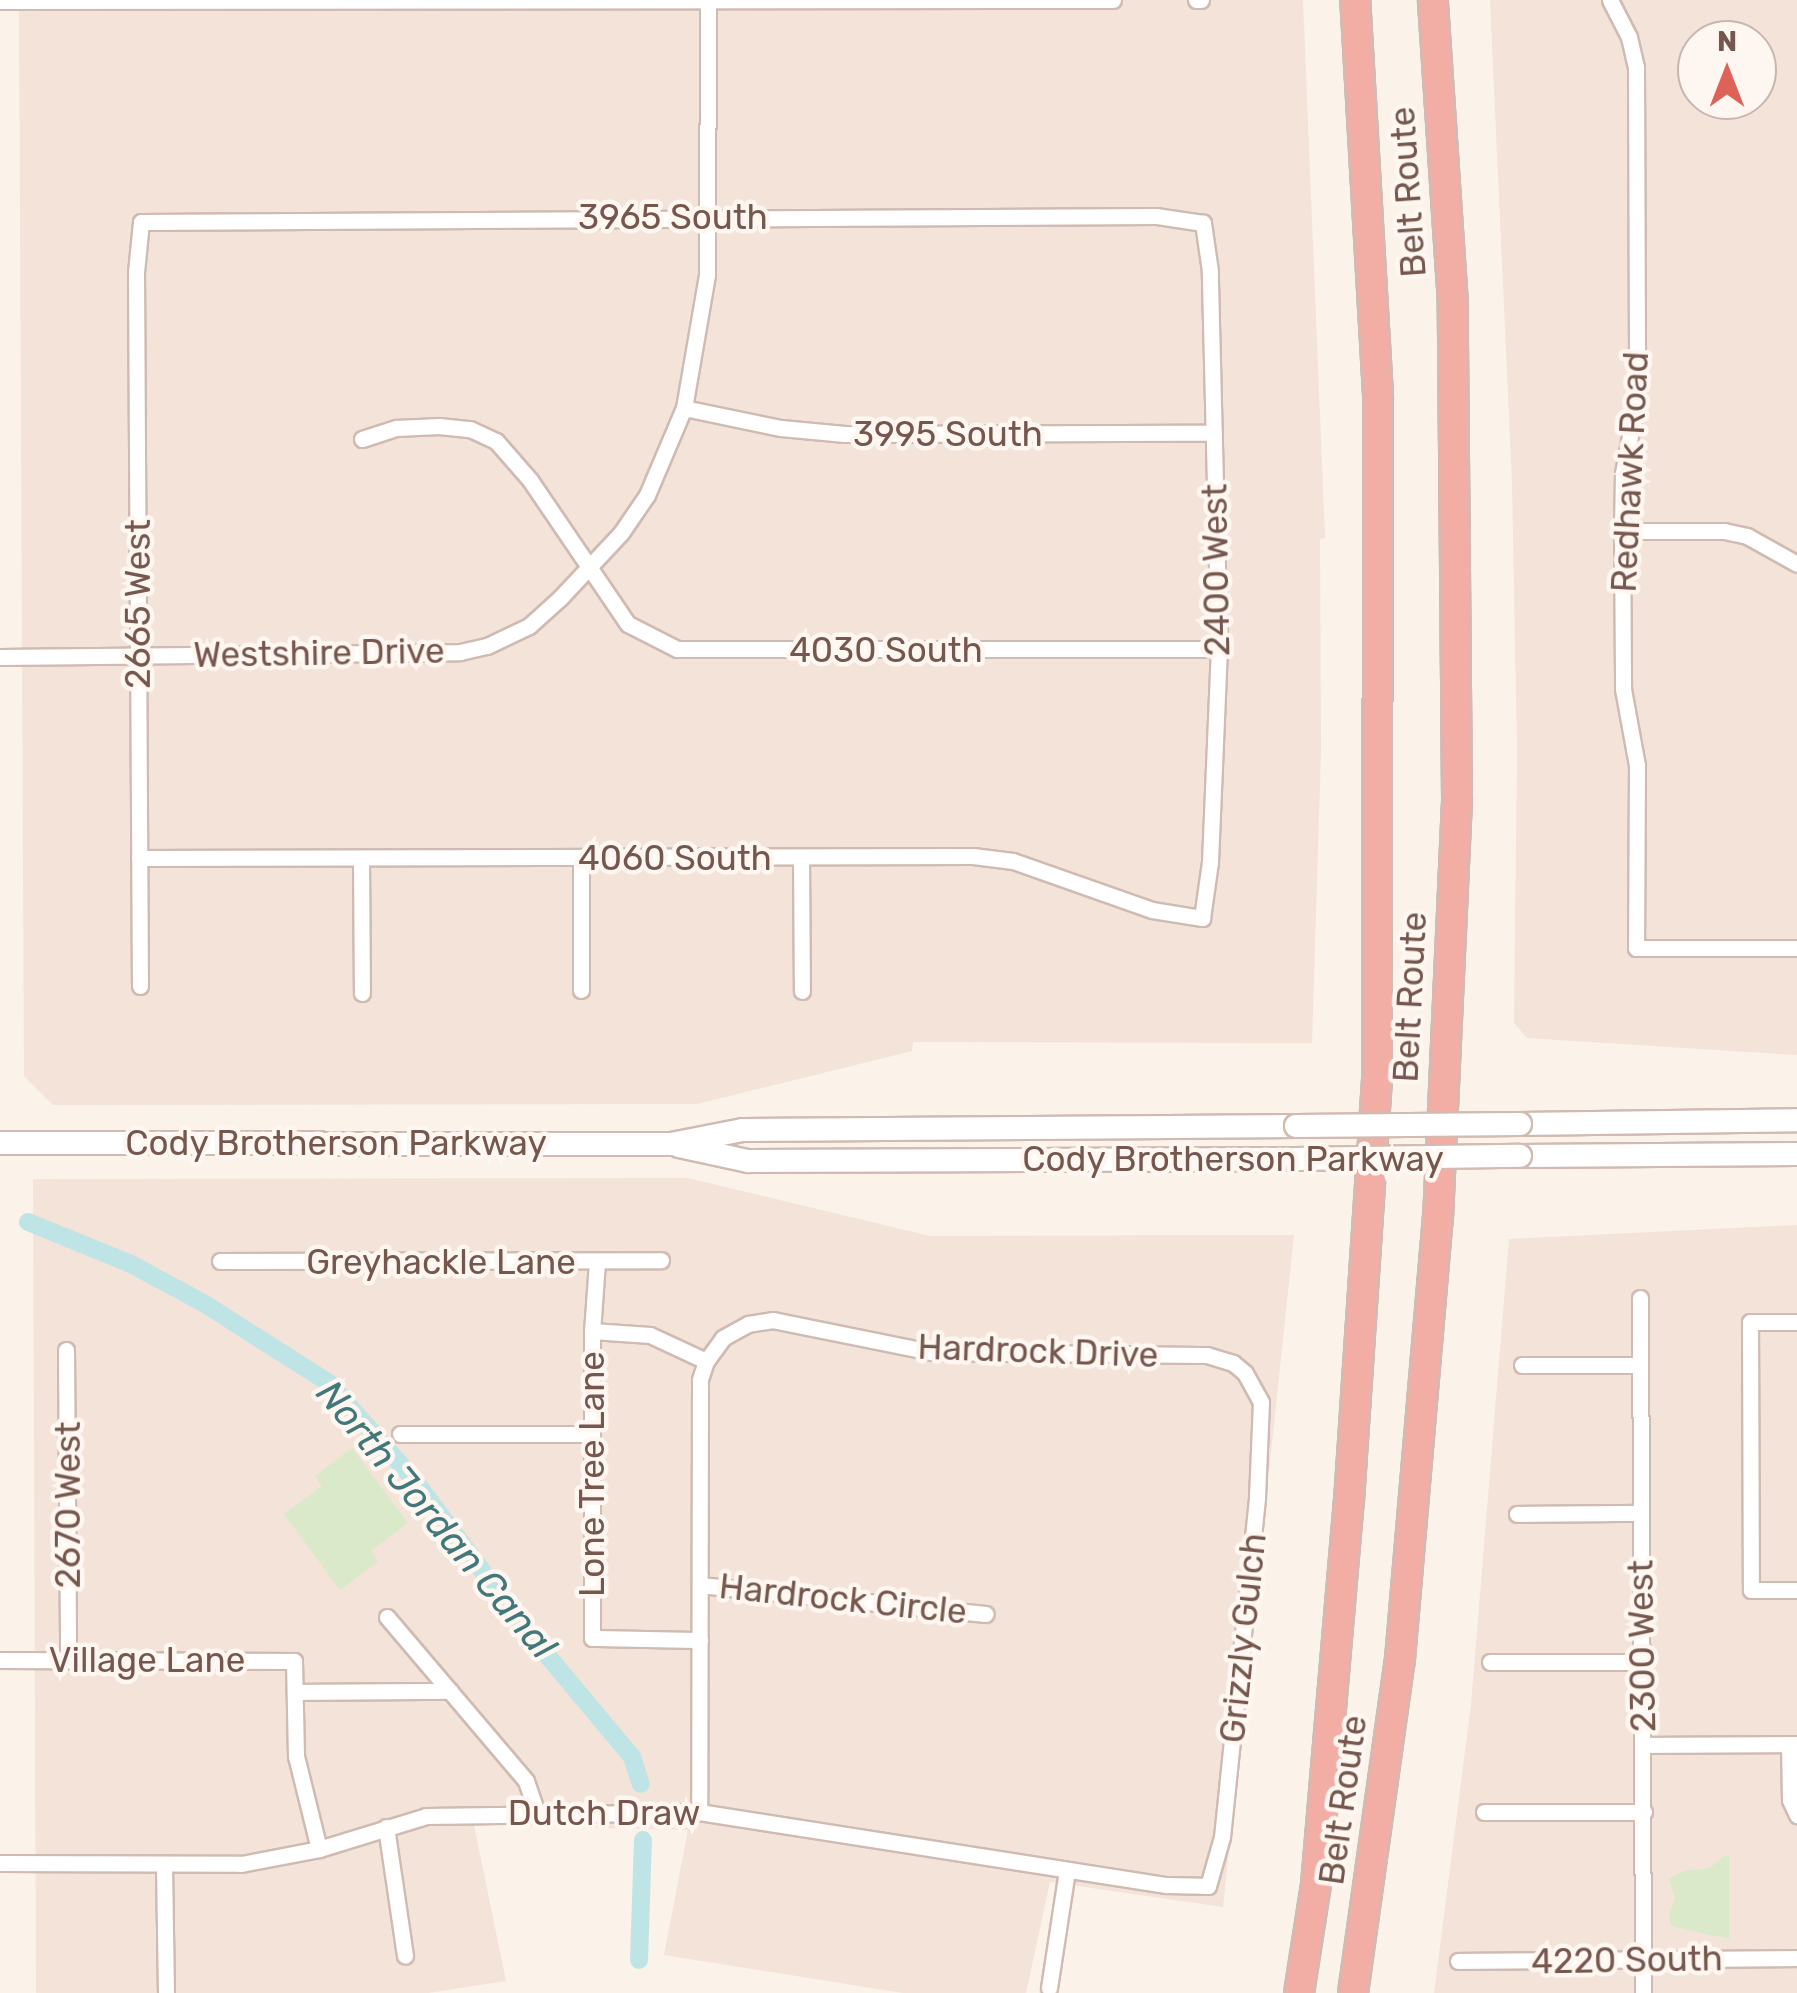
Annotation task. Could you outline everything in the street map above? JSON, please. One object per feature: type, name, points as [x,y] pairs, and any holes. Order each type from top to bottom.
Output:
[{"type":"highway","name":"Belt Route","points":[[1299,1993],[1316,1884],[1366,1286],[1380,971],[1378,395],[1356,0]]},
{"type":"highway","name":"Belt Route","points":[[1353,1993],[1402,1640],[1438,1219],[1456,817],[1453,304],[1433,0]]},
{"type":"highway","points":[[1288,1993],[1316,1884]]},
{"type":"main road","name":"Cody Brotherson Parkway","points":[[0,1143],[671,1144],[744,1130],[1797,1120]]},
{"type":"main road","name":"Cody Brotherson Parkway","points":[[671,1144],[748,1161],[1797,1154]]},
{"type":"street","name":"Westshire Drive","points":[[0,656],[460,652],[487,646],[529,626],[588,568],[647,496],[684,408],[704,309],[708,0]]},
{"type":"street","points":[[0,1],[1113,0]]},
{"type":"street","name":"Redhawk Road","points":[[1610,0],[1629,37],[1636,67],[1638,399],[1623,473],[1622,531],[1623,689],[1637,764],[1636,948],[1797,948]]},
{"type":"street","name":"3965 South","points":[[141,222],[1156,216],[1204,223]]},
{"type":"street","name":"2665 West","points":[[140,986],[136,272],[141,222]]},
{"type":"street","name":"2400 West","points":[[1202,918],[1210,862],[1219,649],[1210,271],[1204,223]]},
{"type":"street","name":"3995 South","points":[[684,408],[780,428],[845,434],[1214,433]]},
{"type":"street","name":"4030 South","points":[[362,439],[396,428],[439,426],[470,429],[496,441],[514,457],[628,624],[676,649],[1219,649]]},
{"type":"street","points":[[1622,531],[1724,531],[1747,536],[1797,564]]},
{"type":"street","name":"4060 South","points":[[139,858],[973,856],[1013,861],[1152,910],[1202,918]]},
{"type":"street","points":[[801,857],[802,990]]},
{"type":"street","points":[[361,858],[362,993]]},
{"type":"street","points":[[581,858],[581,990]]},
{"type":"street","name":"Greyhackle Lane","points":[[220,1261],[661,1260]]},
{"type":"street","name":"Lone Tree Lane","points":[[597,1262],[592,1331],[592,1638],[700,1640]]},
{"type":"street","name":"2300 West","points":[[1640,1298],[1643,1993]]},
{"type":"street","name":"Hardrock Drive","points":[[706,1361],[734,1330],[773,1320],[930,1352],[1206,1355],[1233,1363],[1256,1388]]},
{"type":"street","points":[[1797,1322],[1750,1322],[1751,1590],[1797,1590]]},
{"type":"street","points":[[592,1331],[650,1335],[706,1361],[700,1380],[699,1812]]},
{"type":"street","name":"2670 West","points":[[66,1350],[68,1660]]},
{"type":"street","points":[[1522,1366],[1640,1365]]},
{"type":"street","name":"Grizzly Gulch","points":[[1208,1886],[1222,1837],[1250,1583],[1261,1416],[1256,1388]]},
{"type":"street","points":[[400,1434],[592,1434]]},
{"type":"street","points":[[1517,1514],[1640,1513]]},
{"type":"street","name":"Hardrock Circle","points":[[700,1585],[986,1614]]},
{"type":"street","points":[[386,1617],[526,1782],[537,1813]]},
{"type":"street","name":"Village Lane","points":[[0,1660],[294,1661],[295,1692],[450,1691]]},
{"type":"street","points":[[1490,1662],[1640,1662]]},
{"type":"street","points":[[295,1692],[298,1777],[319,1849]]},
{"type":"street","points":[[1644,1744],[1793,1744],[1790,1800],[1797,1815]]},
{"type":"street","name":"Dutch Draw","points":[[0,1863],[240,1864],[319,1849],[386,1827],[442,1815],[699,1812],[1166,1885],[1208,1886]]},
{"type":"street","points":[[1484,1812],[1644,1812]]},
{"type":"street","points":[[386,1827],[405,1956]]},
{"type":"street","points":[[164,1866],[166,1993]]},
{"type":"street","points":[[1049,1988],[1068,1870]]},
{"type":"street","name":"4220 South","points":[[1458,1961],[1797,1958]]},
{"type":"shaded area","points":[[19,0],[1303,0],[1325,538],[1320,539],[1321,752],[1312,1043],[913,1042],[912,1051],[697,1104],[53,1105],[24,1076]]},
{"type":"shaded area","points":[[1490,0],[1797,0],[1797,1055],[1527,1038],[1514,1023],[1517,752],[1512,482]]},
{"type":"shaded area","points":[[688,1178],[930,1236],[1294,1235],[1223,1907],[1050,1882],[1026,1993],[903,1993],[664,1955],[688,1830],[474,1825],[506,1981],[428,1993],[36,1993],[33,1179]]},
{"type":"shaded area","points":[[1797,1225],[1797,1993],[1434,1993],[1471,1705],[1509,1239]]},
{"type":"green space","points":[[352,1448],[408,1523],[371,1551],[378,1562],[340,1590],[284,1514],[322,1486],[315,1476]]},
{"type":"green space","points":[[1729,1856],[1729,1939],[1671,1926],[1669,1914],[1675,1898],[1669,1879],[1683,1871],[1710,1868]]},
{"type":"waterway","name":"North Jordan Canal","points":[[28,1222],[131,1264],[205,1304],[329,1383],[415,1481],[531,1636],[632,1757],[641,1784]]},
{"type":"waterway","name":"North Jordan Canal","points":[[639,1960],[643,1840]]}]
